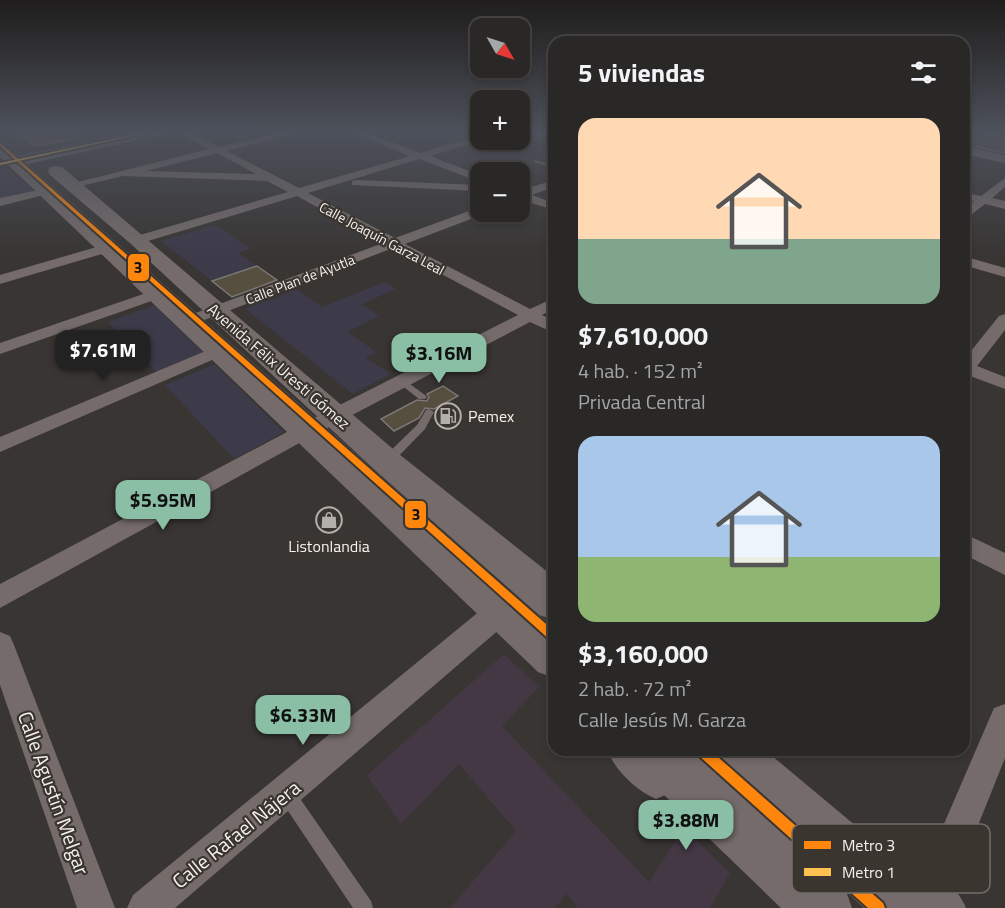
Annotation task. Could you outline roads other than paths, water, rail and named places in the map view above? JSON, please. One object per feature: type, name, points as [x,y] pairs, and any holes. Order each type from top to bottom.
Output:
[{"type":"main road","name":"Avenida Félix Uresti Gómez","points":[[24,172],[48,191],[158,294],[201,316],[336,415],[448,514],[469,554],[548,650]]},
{"type":"main road","name":"Avenida Félix Uresti Gómez","points":[[57,172],[138,240],[201,316],[220,350],[402,518],[469,554],[548,583]]},
{"type":"main road","points":[[687,756],[730,764],[814,824]]},
{"type":"main road","points":[[730,764],[792,860]]},
{"type":"main road","points":[[813,893],[823,908]]},
{"type":"main road","points":[[910,893],[927,905]]},
{"type":"street","name":"Calle Joaquín Garza Leal","points":[[260,172],[548,325]]},
{"type":"street","points":[[138,240],[370,172]]},
{"type":"street","points":[[72,185],[124,173],[470,188]]},
{"type":"street","points":[[970,211],[1005,181]]},
{"type":"street","points":[[530,192],[548,185]]},
{"type":"street","points":[[536,190],[548,190]]},
{"type":"street","points":[[0,202],[48,191]]},
{"type":"street","points":[[530,198],[548,205]]},
{"type":"street","points":[[970,198],[1005,206]]},
{"type":"street","points":[[970,203],[980,202]]},
{"type":"street","name":"Calle Plan de Ayutla","points":[[201,316],[470,215]]},
{"type":"street","points":[[0,280],[107,248]]},
{"type":"street","points":[[970,262],[1005,273]]},
{"type":"street","points":[[0,349],[158,294]]},
{"type":"street","points":[[0,597],[307,430],[548,306]]},
{"type":"street","points":[[970,363],[1005,319]]},
{"type":"street","points":[[0,445],[220,350]]},
{"type":"street","points":[[970,372],[1005,383]]},
{"type":"street","points":[[448,514],[492,535],[548,581]]},
{"type":"street","points":[[402,518],[405,535],[410,541],[548,673]]},
{"type":"street","points":[[970,547],[1005,565]]},
{"type":"street","name":"Calle Rafael Nájera","points":[[146,908],[491,619]]},
{"type":"street","name":"Calle Agustín Melgar","points":[[0,645],[96,908]]},
{"type":"street","points":[[961,824],[1005,719]]},
{"type":"street","points":[[632,756],[789,908]]},
{"type":"lane","points":[[403,382],[422,397]]},
{"type":"lane","points":[[387,462],[421,427],[429,412]]},
{"type":"lane","points":[[286,793],[364,908]]},
{"type":"metro line","name":"3","points":[[32,172],[548,633]]},
{"type":"metro line","name":"3","points":[[708,756],[792,831]]},
{"type":"metro line","name":"3","points":[[861,893],[878,908]]},
{"type":"place","name":"Pemex","points":[[448,416]]},
{"type":"place","name":"Listonlandia","points":[[329,520]]}]
